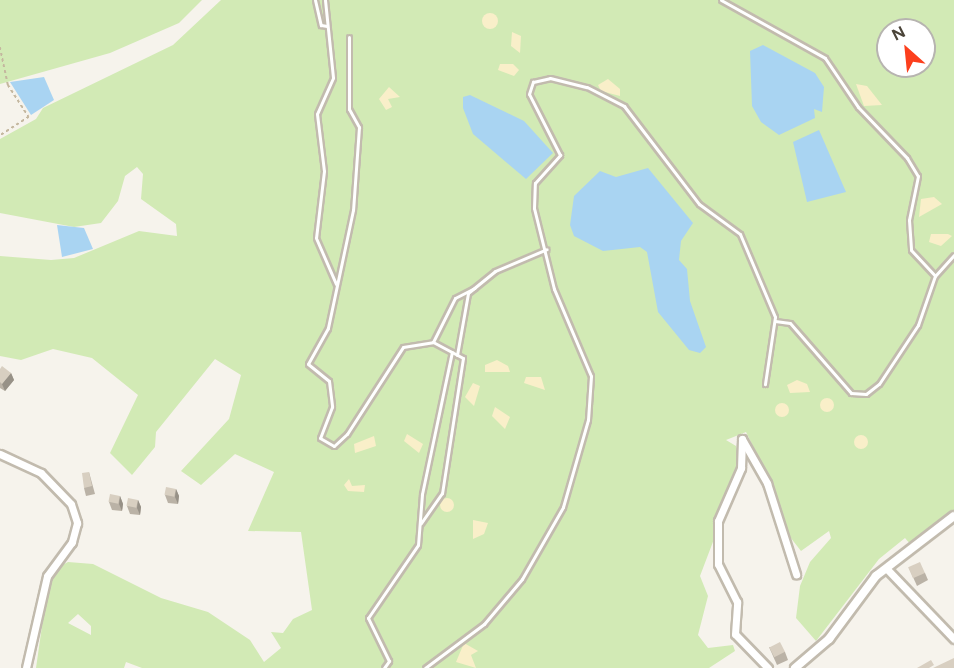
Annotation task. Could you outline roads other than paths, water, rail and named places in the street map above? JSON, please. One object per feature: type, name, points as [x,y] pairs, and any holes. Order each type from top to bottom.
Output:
[{"type":"street","points":[[768,668],[735,634],[737,602],[718,564],[718,521],[741,468],[742,439],[767,483],[796,574]]},
{"type":"street","points":[[0,454],[42,473],[70,504],[77,523],[72,542],[47,576],[26,668]]},
{"type":"street","points":[[795,668],[829,639],[862,591],[886,568],[954,516]]},
{"type":"street","points":[[886,568],[954,639]]},
{"type":"lane","points":[[315,0],[321,25],[327,26]]},
{"type":"lane","points":[[325,0],[333,78],[317,114],[324,171],[316,238],[336,285]]},
{"type":"lane","points":[[722,0],[825,58],[858,106],[907,158],[918,176],[909,220],[911,250],[935,276]]},
{"type":"lane","points":[[349,37],[349,109],[358,127],[356,181],[328,328],[308,364],[329,381],[332,396],[321,428],[324,443],[333,446],[347,434],[403,347],[434,342],[457,355],[466,366],[442,493],[421,523]]},
{"type":"lane","points":[[425,668],[506,602],[566,496],[588,420],[591,376],[554,289],[547,249],[533,195],[535,183],[560,155],[529,94],[538,78],[587,87],[624,106],[699,204],[740,234],[775,321],[767,345],[765,384]]},
{"type":"lane","points":[[457,355],[468,293],[495,271],[547,249]]},
{"type":"lane","points":[[775,321],[790,323],[851,393],[866,394],[879,384],[918,325],[935,276],[954,255]]},
{"type":"lane","points":[[434,342],[455,298],[475,288]]},
{"type":"lane","points":[[384,668],[389,661],[368,618],[370,610],[412,560],[421,523],[422,494],[452,352]]},
{"type":"water","points":[[763,45],[815,73],[824,87],[822,112],[814,109],[815,118],[779,135],[761,122],[752,106],[750,51]]},
{"type":"water","points":[[44,77],[54,100],[31,115],[10,82]]},
{"type":"water","points":[[470,95],[524,121],[553,153],[526,179],[473,134],[463,108],[463,97]]},
{"type":"water","points":[[819,130],[846,192],[807,202],[793,142]]},
{"type":"water","points":[[648,168],[693,223],[681,241],[679,260],[687,269],[690,301],[706,347],[700,353],[689,350],[658,312],[647,252],[640,247],[603,251],[574,236],[570,225],[574,196],[600,171],[616,177]]},
{"type":"water","points":[[57,225],[84,228],[93,249],[62,257]]}]
